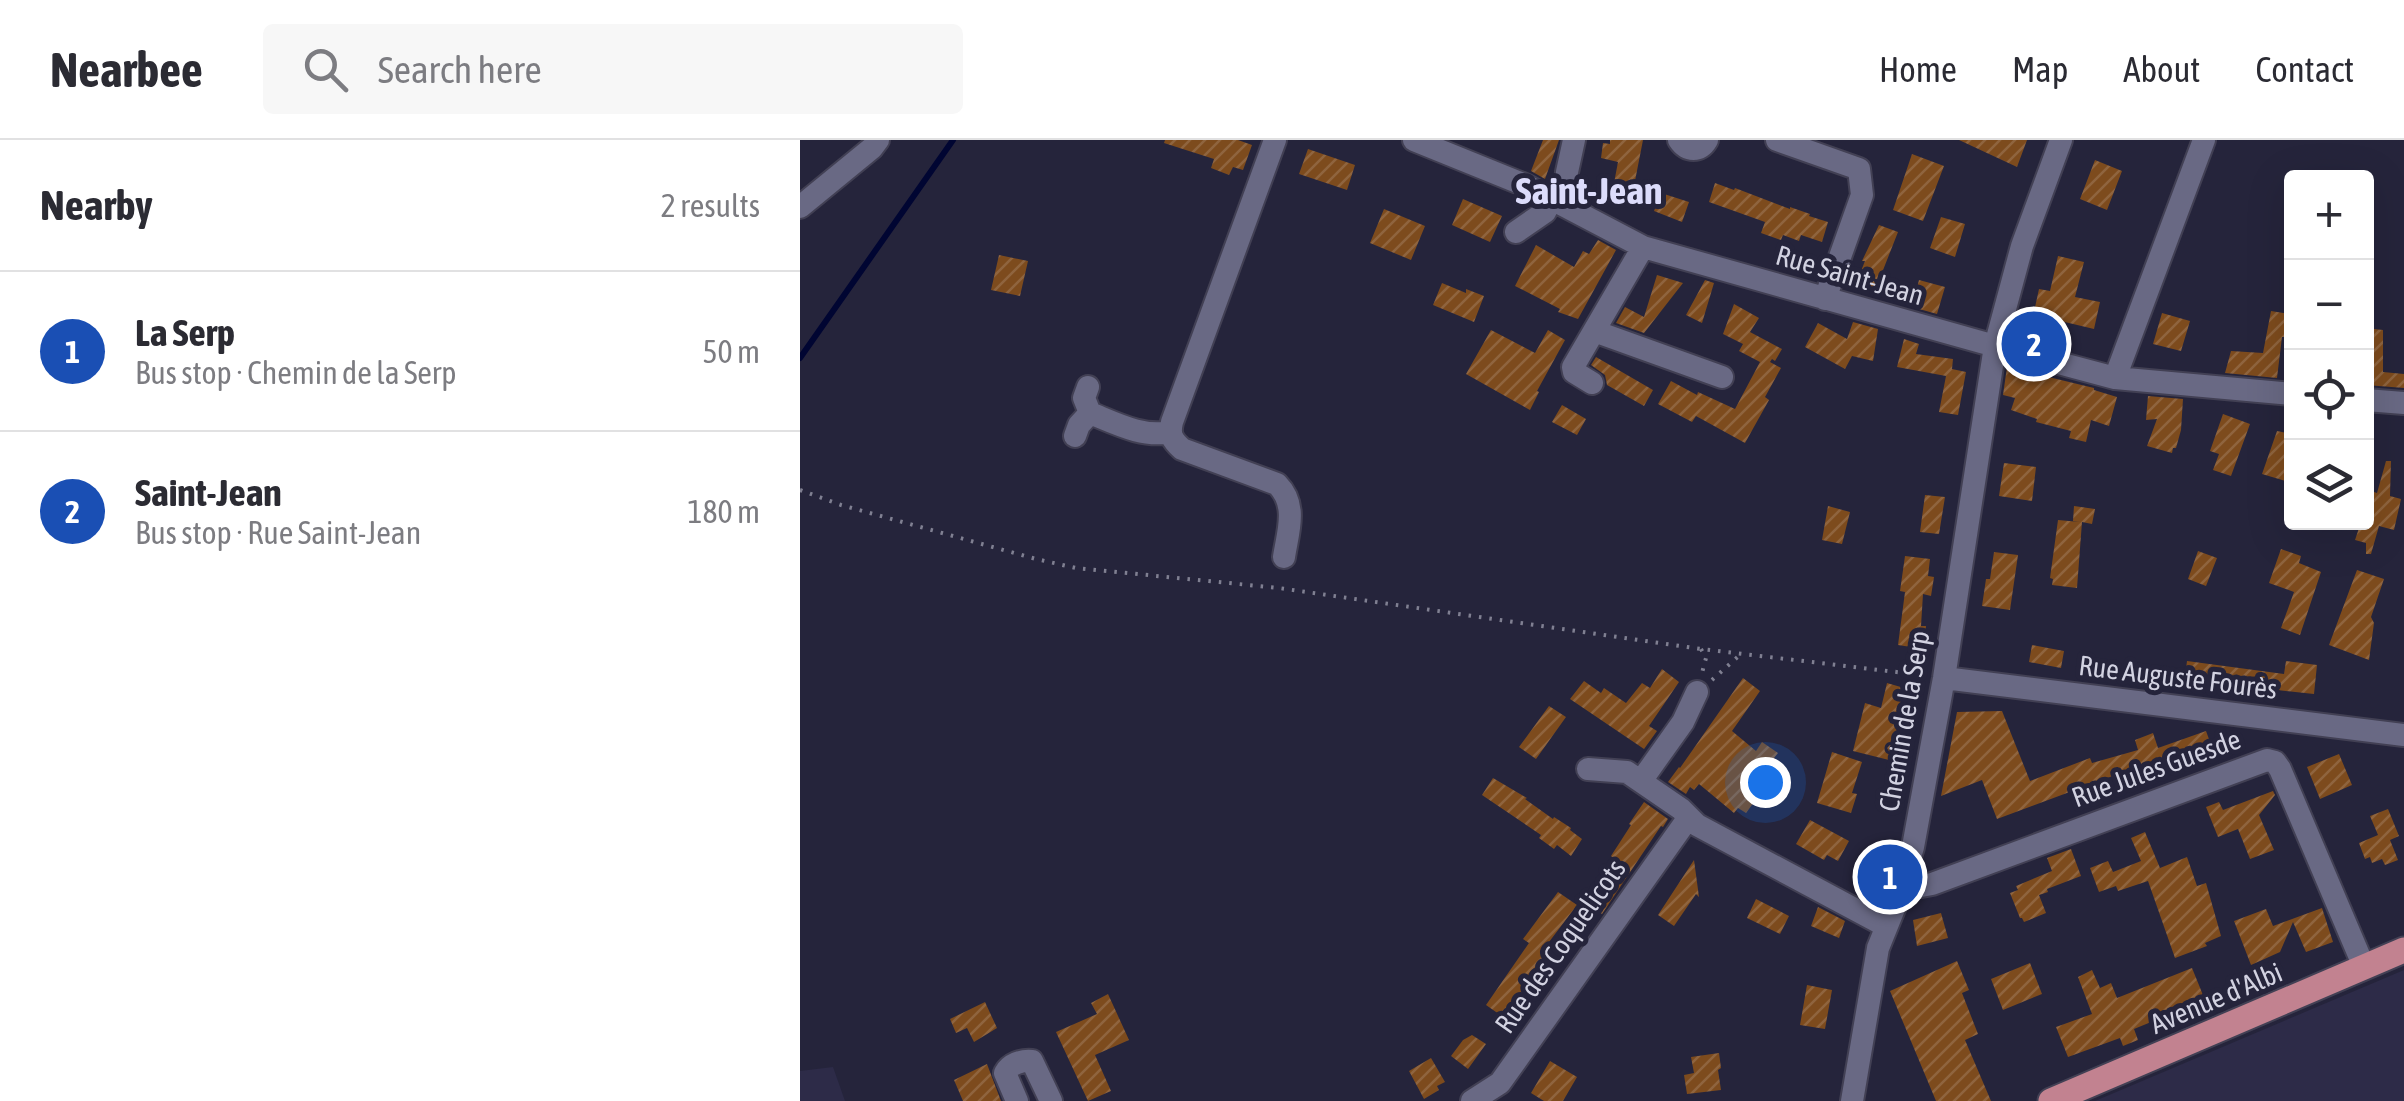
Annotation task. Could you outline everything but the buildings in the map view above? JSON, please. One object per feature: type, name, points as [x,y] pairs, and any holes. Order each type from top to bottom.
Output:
[{"type":"main road","name":"Avenue d'Albi","points":[[2052,1101],[2404,950]]},
{"type":"street","points":[[800,207],[878,140]]},
{"type":"street","points":[[1274,140],[1170,432],[1173,442],[1182,449],[1277,484],[1285,492],[1291,514],[1284,558]]},
{"type":"street","name":"Rue Saint-Jean","points":[[1414,140],[1496,172],[1643,247],[2115,378],[2284,393]]},
{"type":"street","points":[[1516,232],[1558,201],[1574,140]]},
{"type":"street","points":[[1679,140],[1694,150],[1708,140]]},
{"type":"street","points":[[1777,140],[1859,169],[1862,195],[1825,299]]},
{"type":"street","name":"Chemin de la Serp","points":[[1852,1101],[1878,948],[1913,847],[1944,678],[1995,346],[2022,246],[2061,140]]},
{"type":"street","points":[[2115,378],[2204,140]]},
{"type":"street","points":[[1592,382],[1574,372],[1572,366],[1643,247]]},
{"type":"street","points":[[1594,331],[1722,378]]},
{"type":"street","points":[[1088,387],[1084,398],[1090,414]]},
{"type":"street","points":[[2374,401],[2404,403]]},
{"type":"street","points":[[1090,414],[1144,433],[1170,432]]},
{"type":"street","points":[[1075,436],[1078,425],[1090,414]]},
{"type":"street","name":"Rue Auguste Fourès","points":[[1944,678],[2404,735]]},
{"type":"street","points":[[1641,781],[1683,722],[1697,692]]},
{"type":"street","name":"Rue Jules Guesde","points":[[1903,882],[1932,884],[2267,760],[2280,769],[2364,967]]},
{"type":"street","points":[[1588,770],[1627,772],[1698,825],[1886,926]]},
{"type":"street","name":"Rue des Coquelicots","points":[[1472,1101],[1500,1082],[1689,818]]},
{"type":"street","points":[[1018,1101],[1005,1073],[1008,1067],[1024,1060],[1032,1061],[1051,1101]]},
{"type":"path","points":[[800,490],[841,505],[1076,568],[1278,588],[1742,654],[1944,678]]},
{"type":"path","points":[[1697,692],[1742,654]]},
{"type":"shaded area","points":[[2404,970],[2404,1101],[2095,1101]]},
{"type":"shaded area","points":[[833,1067],[845,1101],[800,1101],[800,1071]]},
{"type":"waterway","points":[[800,358],[953,140]]},
{"type":"place","name":"Saint-Jean","points":[[2034,344]]},
{"type":"place","name":"La Serp","points":[[1890,877]]},
{"type":"district","name":"Saint-Jean","points":[[1589,191]]}]
